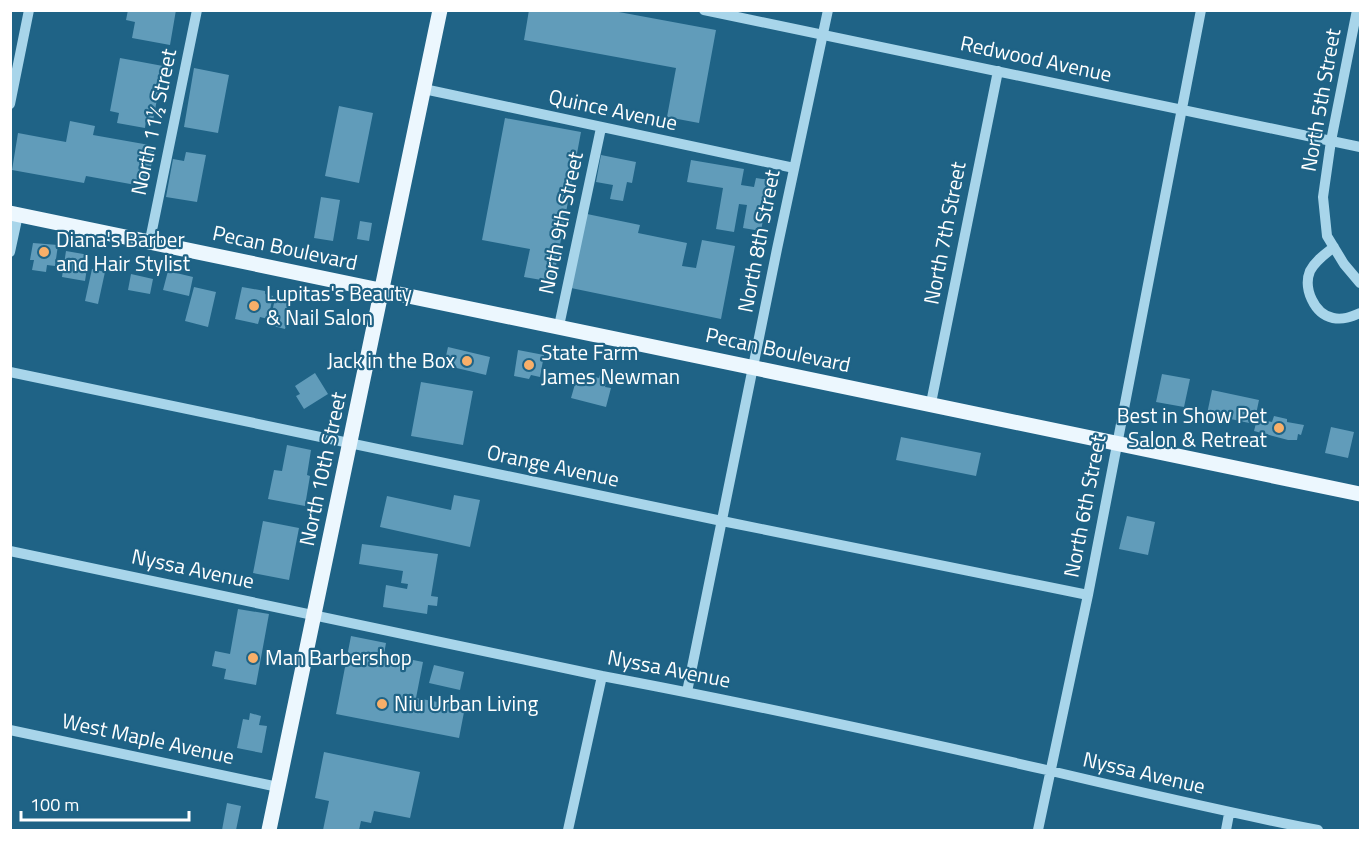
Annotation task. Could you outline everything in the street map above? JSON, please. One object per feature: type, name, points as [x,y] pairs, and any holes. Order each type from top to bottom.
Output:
[{"type":"main road","name":"North 10th Street","points":[[269,831],[440,10]]},
{"type":"main road","name":"Pecan Boulevard","points":[[14,214],[150,240],[382,291],[931,403],[1360,494]]},
{"type":"street","points":[[10,104],[29,10]]},
{"type":"street","name":"North 11½ Street","points":[[150,240],[197,10]]},
{"type":"street","name":"Redwood Avenue","points":[[704,10],[1360,147]]},
{"type":"street","name":"North 8th Street","points":[[687,692],[828,10]]},
{"type":"street","name":"North 6th Street","points":[[1038,831],[1088,595],[1201,10]]},
{"type":"street","name":"North 5th Street","points":[[1357,10],[1331,141],[1323,197],[1327,236],[1344,264],[1360,283]]},
{"type":"street","name":"North 7th Street","points":[[931,403],[998,71]]},
{"type":"street","name":"Quince Avenue","points":[[424,89],[794,168]]},
{"type":"street","name":"North 9th Street","points":[[560,326],[601,128]]},
{"type":"street","points":[[10,252],[14,214]]},
{"type":"street","points":[[1334,247],[1319,259],[1310,272],[1308,286],[1312,303],[1330,318],[1348,319],[1360,313]]},
{"type":"street","name":"Orange Avenue","points":[[10,372],[1088,595]]},
{"type":"street","name":"Nyssa Avenue","points":[[10,551],[687,692],[1051,771],[1229,814],[1318,831]]},
{"type":"street","points":[[568,831],[602,676]]},
{"type":"street","name":"West Maple Avenue","points":[[10,730],[278,786]]},
{"type":"street","points":[[1226,831],[1229,814]]},
{"type":"building","points":[[128,10],[176,10],[170,45],[132,38],[135,22],[126,20]]},
{"type":"building","points":[[529,10],[608,10],[716,30],[699,123],[667,117],[676,68],[524,40]]},
{"type":"building","points":[[120,58],[163,66],[153,121],[146,120],[145,128],[117,123],[119,113],[110,111]]},
{"type":"building","points":[[194,68],[229,75],[218,133],[184,127]]},
{"type":"building","points":[[339,106],[373,113],[359,183],[325,176]]},
{"type":"building","points":[[505,118],[581,132],[553,282],[524,277],[530,249],[482,240]]},
{"type":"building","points":[[70,121],[95,126],[93,135],[155,146],[147,187],[86,176],[84,183],[12,170],[18,133],[66,142]]},
{"type":"building","points":[[186,152],[206,155],[197,202],[166,197],[173,159],[184,161]]},
{"type":"building","points":[[601,155],[636,162],[632,183],[627,182],[623,201],[610,199],[613,185],[596,182]]},
{"type":"building","points":[[691,160],[744,169],[741,185],[754,187],[756,178],[770,180],[761,231],[743,228],[747,205],[739,204],[734,232],[716,229],[723,188],[687,182]]},
{"type":"building","points":[[321,197],[340,200],[333,241],[314,238]]},
{"type":"building","points":[[587,214],[640,225],[638,233],[687,243],[682,266],[696,268],[702,240],[735,246],[721,319],[571,288]]},
{"type":"building","points":[[360,221],[372,223],[369,241],[357,239]]},
{"type":"building","name":"Diana's Barber and Hair Stylist","points":[[33,243],[58,245],[55,266],[47,265],[46,272],[32,270],[34,260],[30,260]]},
{"type":"building","points":[[66,251],[89,255],[85,281],[62,277]]},
{"type":"building","points":[[92,269],[105,272],[98,304],[85,301]]},
{"type":"building","points":[[168,271],[193,277],[189,296],[163,290]]},
{"type":"building","points":[[131,274],[153,279],[150,294],[128,290]]},
{"type":"building","points":[[194,287],[216,292],[208,327],[185,321]]},
{"type":"building","name":"Lupitas's Beauty & Nail Salon","points":[[242,287],[265,291],[265,294],[273,296],[268,319],[260,317],[258,324],[235,319]]},
{"type":"building","points":[[275,299],[291,303],[285,329],[269,325]]},
{"type":"building","name":"Jack in the Box","points":[[448,347],[490,357],[486,375],[444,365]]},
{"type":"building","name":"State Farm James Newman","points":[[518,350],[544,355],[540,377],[531,375],[529,379],[514,376]]},
{"type":"building","points":[[601,371],[609,372],[605,387],[611,388],[606,407],[571,398],[575,384],[578,385],[580,374],[599,378]]},
{"type":"building","points":[[315,373],[328,394],[304,409],[296,396],[300,394],[295,386]]},
{"type":"building","points":[[1162,374],[1190,379],[1184,407],[1156,402]]},
{"type":"building","points":[[421,382],[473,391],[463,445],[411,436]]},
{"type":"building","points":[[1212,390],[1259,400],[1254,424],[1207,414]]},
{"type":"building","name":"Best in Show Pet Salon & Retreat","points":[[1274,416],[1287,419],[1287,422],[1304,425],[1297,440],[1288,440],[1254,431],[1257,419],[1272,422]]},
{"type":"building","points":[[1331,427],[1354,432],[1348,458],[1325,453]]},
{"type":"building","points":[[901,437],[981,453],[976,476],[896,460]]},
{"type":"building","points":[[287,445],[311,450],[305,506],[268,499],[274,470],[282,471]]},
{"type":"building","points":[[454,495],[480,500],[470,547],[380,527],[387,496],[451,510]]},
{"type":"building","points":[[1127,516],[1155,522],[1148,555],[1119,549]]},
{"type":"building","points":[[263,521],[299,528],[289,580],[253,573]]},
{"type":"building","points":[[362,544],[438,554],[431,596],[438,597],[437,606],[428,605],[427,614],[383,607],[386,585],[407,589],[408,584],[401,583],[403,571],[359,564]]},
{"type":"building","points":[[238,609],[269,614],[256,685],[224,679],[226,669],[212,666],[215,651],[230,654]]},
{"type":"building","points":[[351,636],[386,643],[384,654],[423,662],[416,698],[465,707],[459,738],[336,714]]},
{"type":"building","points":[[434,665],[464,672],[460,690],[429,683]]},
{"type":"building","points":[[250,713],[261,716],[259,725],[267,726],[262,753],[237,748],[243,719],[249,720]]},
{"type":"building","points":[[324,752],[420,772],[410,818],[374,811],[371,823],[361,821],[359,830],[323,830],[329,801],[315,798]]},
{"type":"building","points":[[227,803],[241,806],[236,830],[222,830]]},
{"type":"place","name":"Diana's Barber and Hair Stylist","points":[[44,252]]},
{"type":"place","name":"Lupitas's Beauty & Nail Salon","points":[[254,306]]},
{"type":"place","name":"Jack in the Box","points":[[467,361]]},
{"type":"place","name":"State Farm James Newman","points":[[529,365]]},
{"type":"place","name":"Best in Show Pet Salon & Retreat","points":[[1279,428]]},
{"type":"place","name":"Man Barbershop","points":[[253,658]]},
{"type":"place","name":"Niu Urban Living","points":[[382,704]]}]
